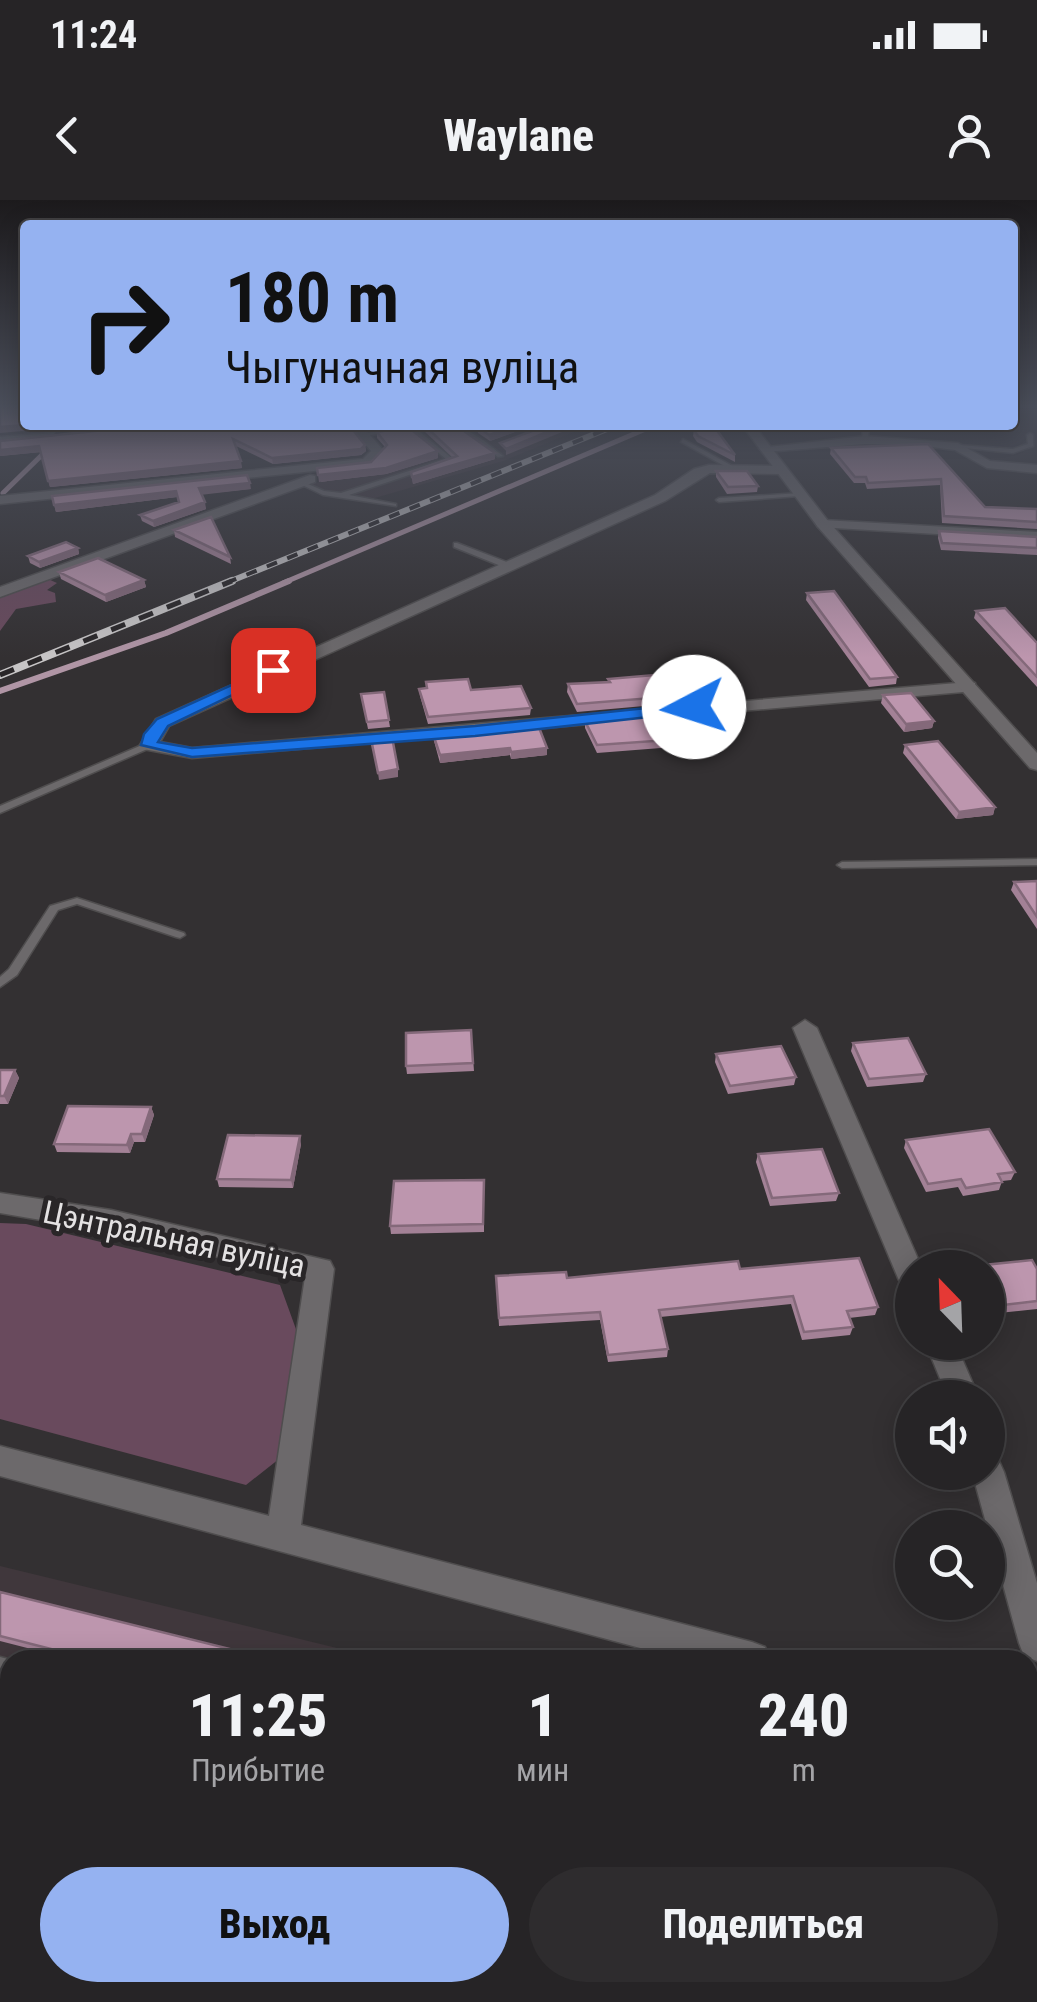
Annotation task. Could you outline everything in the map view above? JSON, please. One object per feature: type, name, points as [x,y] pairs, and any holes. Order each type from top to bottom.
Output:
[{"type":"street","points":[[0,500],[111,489]]},
{"type":"street","points":[[0,592],[284,489]]},
{"type":"street","points":[[673,489],[162,723],[152,734],[149,745],[192,752],[969,687]]},
{"type":"street","points":[[796,489],[822,524],[1037,764]]},
{"type":"street","points":[[822,524],[1037,536]]},
{"type":"street","points":[[805,1028],[900,1250]]},
{"type":"street","name":"Цэнтральная вуліца","points":[[0,1203],[111,1221],[320,1269],[283,1536]]},
{"type":"street","points":[[0,1461],[714,1650]]},
{"type":"street","points":[[993,1490],[1037,1642]]},
{"type":"lane","points":[[314,489],[394,505]]},
{"type":"lane","points":[[340,494],[356,489]]},
{"type":"lane","points":[[719,500],[800,494]]},
{"type":"lane","points":[[457,545],[510,566]]},
{"type":"lane","points":[[0,810],[149,745]]},
{"type":"lane","points":[[842,865],[1037,862]]},
{"type":"lane","points":[[0,983],[13,972],[54,908],[77,901],[180,935]]},
{"type":"shaded area","points":[[310,489],[406,489],[361,502]]},
{"type":"shaded area","points":[[48,579],[57,583],[47,590],[55,593],[56,602],[16,609],[0,631],[0,588]]},
{"type":"shaded area","points":[[0,1223],[26,1224],[280,1285],[297,1332],[279,1459],[246,1485],[0,1419]]},
{"type":"shaded area","points":[[0,1566],[345,1650],[0,1650]]},
{"type":"building","points":[[116,489],[199,489],[205,502],[153,521],[140,515],[179,502],[176,491],[54,505],[52,496]]},
{"type":"building","points":[[942,489],[969,489],[985,507],[1037,509],[1037,522],[944,516]]},
{"type":"building","points":[[211,517],[230,557],[174,530]]},
{"type":"building","points":[[939,531],[1037,537],[1037,548],[942,543]]},
{"type":"building","points":[[66,542],[78,548],[39,562],[28,556]]},
{"type":"building","points":[[98,558],[144,580],[105,595],[59,572]]},
{"type":"building","points":[[834,591],[897,677],[870,679],[807,593]]},
{"type":"building","points":[[1005,608],[1037,643],[1037,677],[976,611]]},
{"type":"building","points":[[678,673],[690,695],[577,704],[568,684],[610,682],[608,679]]},
{"type":"building","points":[[468,679],[471,690],[521,686],[531,708],[428,717],[419,689],[427,688],[426,682]]},
{"type":"building","points":[[384,692],[389,720],[367,722],[361,694]]},
{"type":"building","points":[[911,693],[934,721],[906,724],[883,695]]},
{"type":"building","points":[[699,711],[713,737],[597,745],[585,721]]},
{"type":"building","points":[[538,725],[547,748],[440,755],[433,734]]},
{"type":"building","points":[[392,737],[398,769],[378,773],[371,739]]},
{"type":"building","points":[[938,741],[995,807],[959,812],[905,745]]},
{"type":"building","points":[[1037,881],[1037,917],[1014,882]]},
{"type":"building","points":[[471,1030],[473,1063],[406,1066],[406,1033]]},
{"type":"building","points":[[908,1038],[926,1074],[869,1079],[853,1043]]},
{"type":"building","points":[[781,1046],[796,1077],[730,1086],[716,1054]]},
{"type":"building","points":[[0,1070],[15,1070],[4,1096],[0,1096]]},
{"type":"building","points":[[68,1106],[151,1107],[142,1134],[131,1134],[127,1145],[54,1144]]},
{"type":"building","points":[[989,1129],[1015,1172],[998,1174],[1002,1182],[966,1188],[961,1179],[928,1184],[906,1140]]},
{"type":"building","points":[[228,1135],[300,1136],[291,1180],[217,1179]]},
{"type":"building","points":[[822,1149],[839,1193],[772,1198],[758,1154]]},
{"type":"building","points":[[484,1180],[483,1224],[390,1226],[394,1181]]},
{"type":"building","points":[[859,1258],[878,1307],[847,1311],[853,1327],[804,1332],[793,1296],[659,1310],[668,1349],[608,1355],[600,1312],[499,1318],[496,1276],[566,1272],[567,1278],[738,1261],[740,1269]]},
{"type":"building","points":[[1032,1260],[1037,1269],[1037,1301],[1005,1305],[1005,1263]]},
{"type":"building","points":[[0,1592],[234,1650],[55,1650],[0,1636]]},
{"type":"waterway","points":[[3,493],[7,489]]},
{"type":"waterway","points":[[283,583],[504,489]]},
{"type":"waterway","points":[[0,691],[166,633],[289,581]]},
{"type":"railway","points":[[226,583],[458,489]]},
{"type":"railway","points":[[0,675],[232,581]]},
{"type":"route","points":[[273,670],[162,723],[152,734],[149,745],[192,752],[475,731],[694,707]]}]
